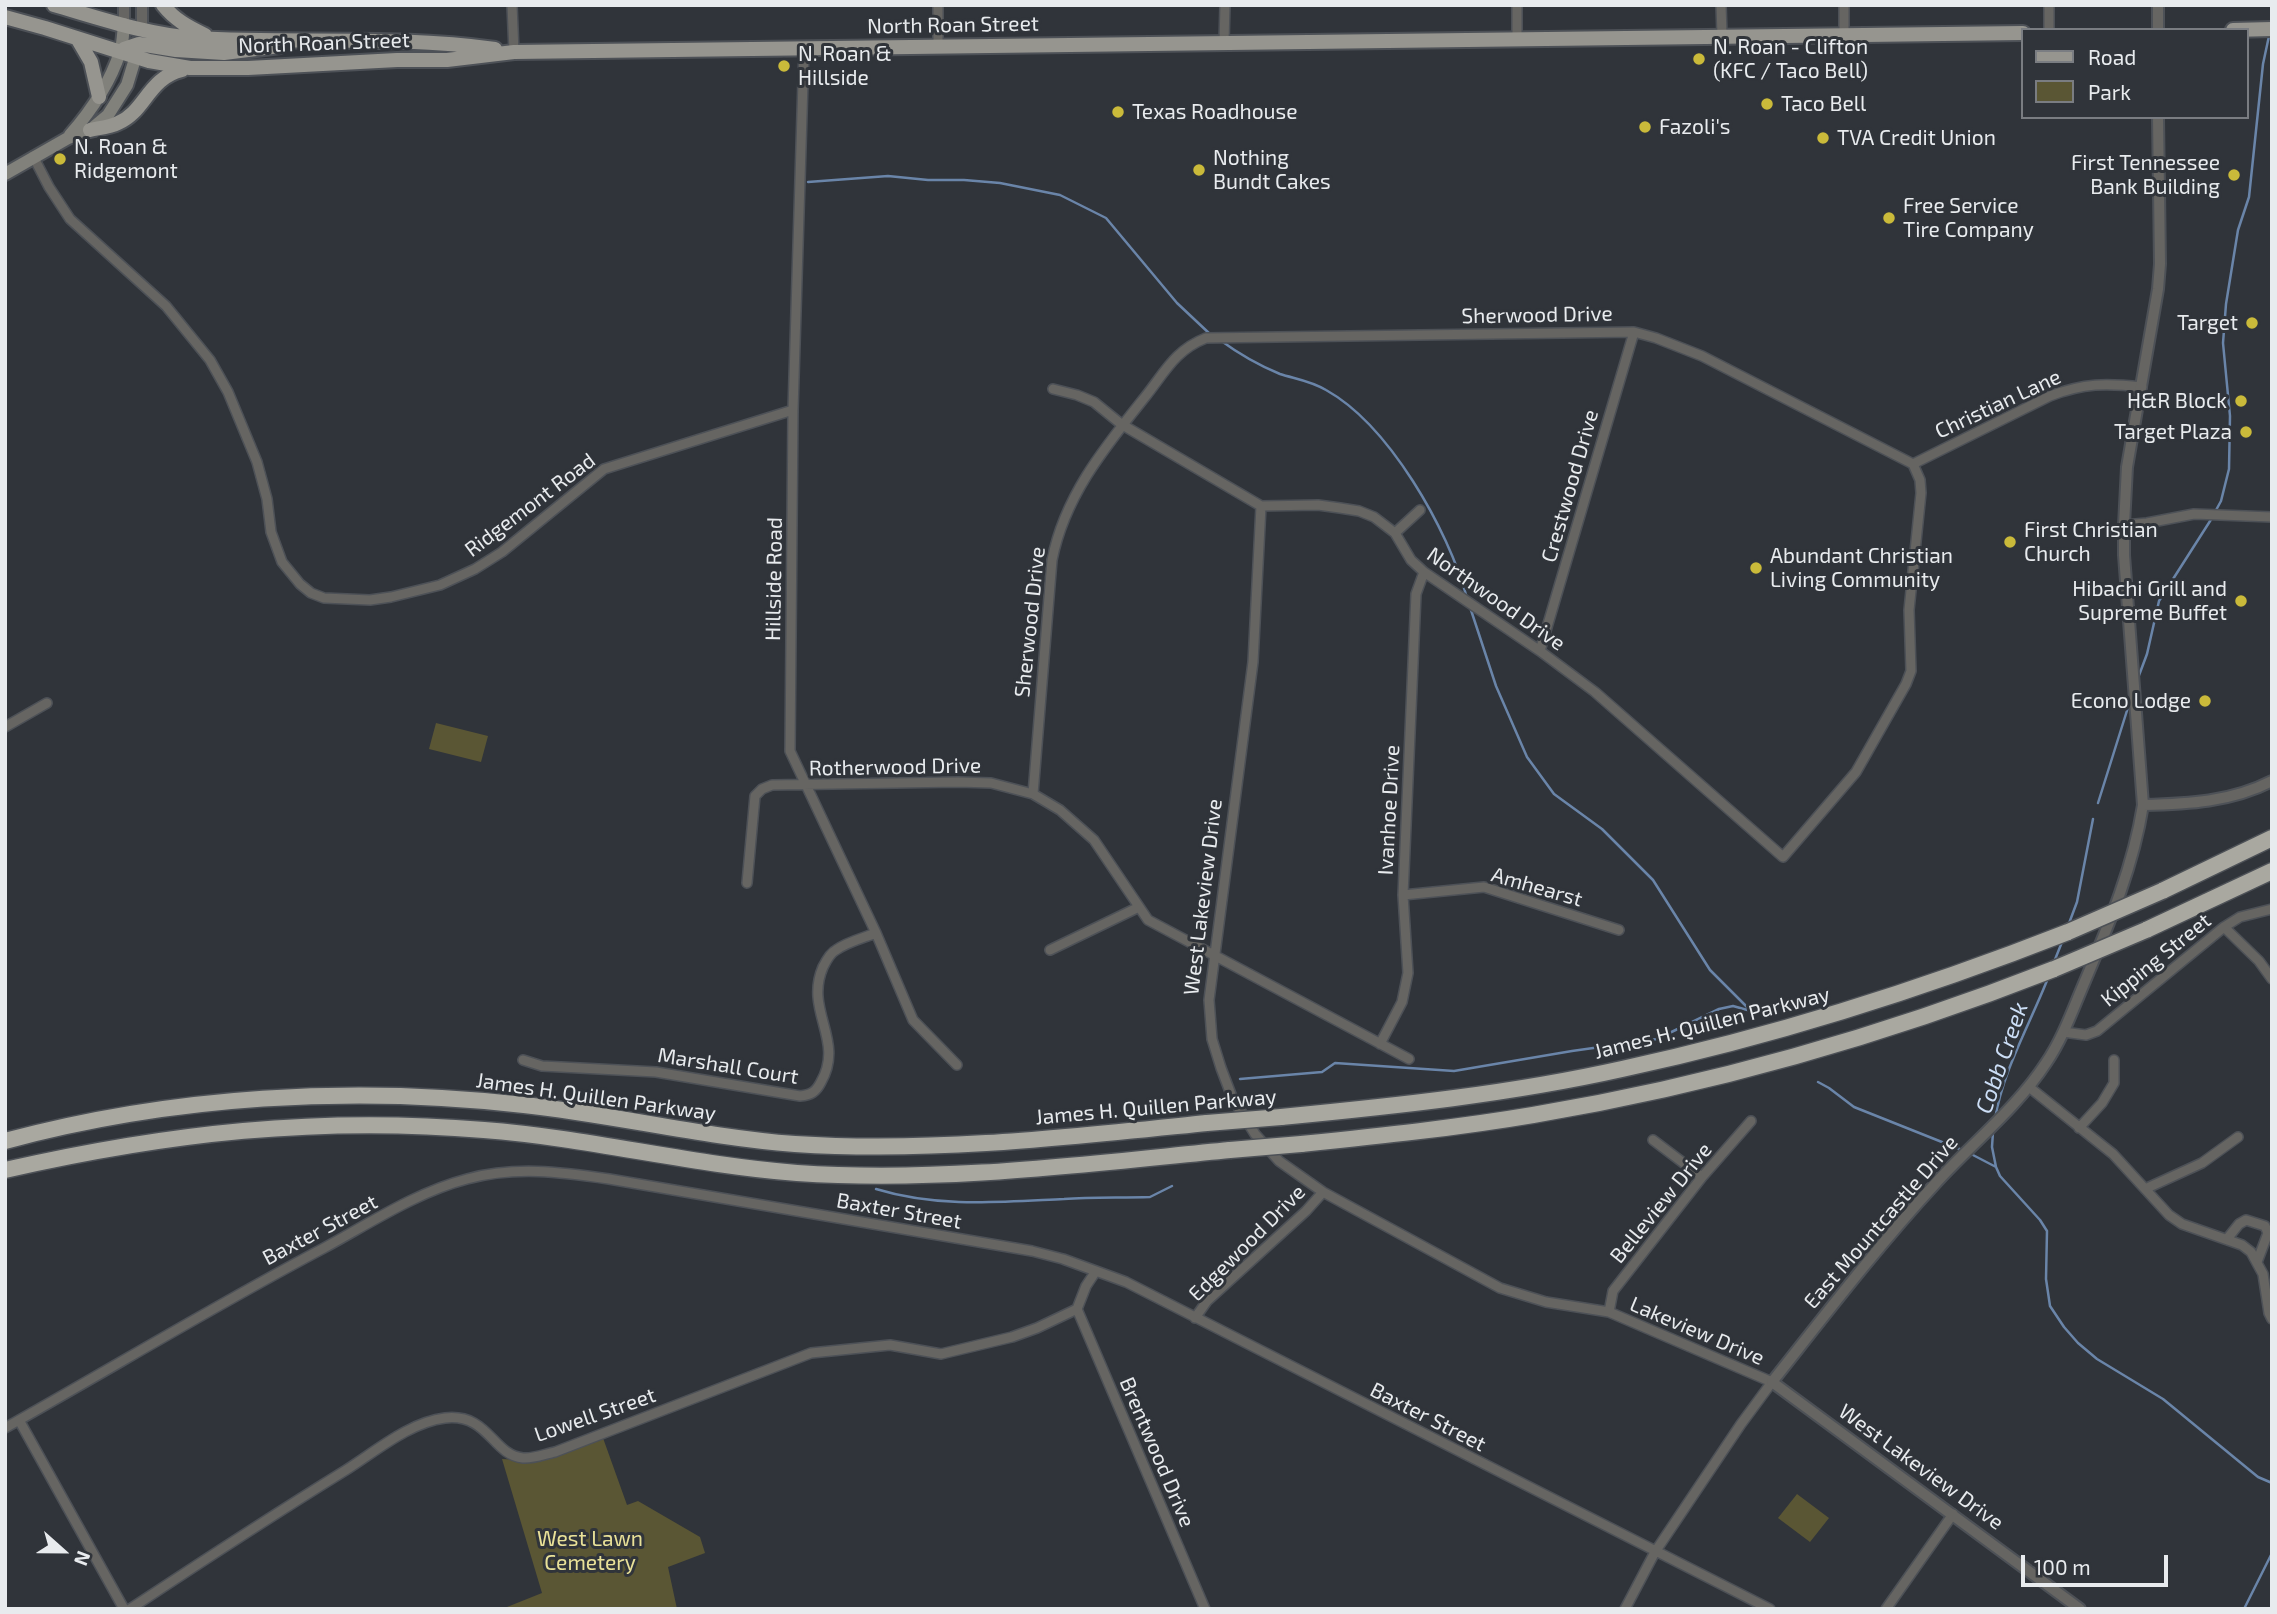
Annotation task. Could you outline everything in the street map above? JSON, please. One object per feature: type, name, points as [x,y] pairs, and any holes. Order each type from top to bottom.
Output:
[{"type":"highway","name":"James H. Quillen Parkway","points":[[5,1141],[150,1111],[271,1099],[350,1096],[524,1104],[727,1136],[869,1147],[945,1147],[1004,1143],[1423,1102],[1620,1070],[1841,1013],[1917,989],[2068,932],[2162,891],[2272,838]]},
{"type":"highway","points":[[5,1170],[118,1146],[187,1135],[257,1128],[348,1125],[418,1125],[485,1130],[553,1137],[743,1167],[849,1175],[960,1175],[1444,1129],[1521,1117],[1696,1082],[1867,1035],[2054,969],[2146,930],[2272,871]]},
{"type":"main road","name":"North Roan Street","points":[[54,5],[124,24],[191,37],[448,42],[514,52]]},
{"type":"main road","points":[[163,5],[174,18],[209,37]]},
{"type":"main road","points":[[5,18],[120,52],[176,50],[223,53],[271,49],[302,40]]},
{"type":"main road","points":[[68,138],[99,97],[120,52],[124,24]]},
{"type":"main road","points":[[90,130],[114,107],[127,85],[142,28]]},
{"type":"main road","points":[[2249,30],[2272,29]]},
{"type":"main road","name":"North Roan Street","points":[[137,51],[169,65],[190,68],[248,68],[447,60],[514,52],[2022,33]]},
{"type":"main road","points":[[77,38],[91,62],[99,97]]},
{"type":"main road","points":[[5,174],[68,138],[118,123],[135,110],[166,75],[190,68]]},
{"type":"street","points":[[124,5],[124,24]]},
{"type":"street","points":[[142,5],[142,28]]},
{"type":"street","points":[[512,5],[514,52]]},
{"type":"street","points":[[938,5],[938,46]]},
{"type":"street","points":[[1224,42],[1225,5]]},
{"type":"street","points":[[1517,5],[1517,39]]},
{"type":"street","points":[[1721,5],[1721,35]]},
{"type":"street","points":[[1844,5],[1844,34]]},
{"type":"street","points":[[2049,5],[2049,28]]},
{"type":"street","points":[[2158,5],[2158,28]]},
{"type":"street","name":"Hillside Road","points":[[804,48],[793,410],[790,751],[876,933],[913,1020],[957,1065]]},
{"type":"street","name":"East Mountcastle Drive","points":[[1625,1609],[1655,1552],[1772,1382],[1896,1228],[2029,1087],[2047,1062],[2063,1032],[2107,930],[2128,873],[2137,843],[2143,805],[2124,525],[2127,467],[2156,312],[2160,264],[2158,119]]},
{"type":"street","name":"Ridgemont Road","points":[[33,156],[70,219],[166,306],[210,360],[232,399],[257,463],[267,499],[271,532],[282,562],[300,584],[324,598],[381,598],[440,586],[496,556],[604,469],[793,410]]},
{"type":"street","name":"Sherwood Drive","points":[[1033,794],[1052,560],[1057,535],[1083,481],[1121,424],[1178,356],[1191,344],[1206,338],[1634,332],[1702,356],[1913,464]]},
{"type":"street","name":"Crestwood Drive","points":[[1540,651],[1634,332]]},
{"type":"street","name":"Christian Lane","points":[[1913,464],[2058,393],[2099,383],[2142,387]]},
{"type":"street","points":[[1053,389],[1094,402],[1121,424],[1261,506]]},
{"type":"street","name":"Northwood Drive","points":[[1261,506],[1318,506],[1359,511],[1374,517],[1395,533],[1411,560],[1424,572],[1595,692],[1783,857],[1856,772],[1911,671],[1909,610],[1921,493],[1920,480],[1913,464]]},
{"type":"street","name":"West Lakeview Drive","points":[[1261,506],[1253,662],[1209,1000],[1211,1030],[1221,1068],[1233,1097],[1255,1134],[1279,1161],[1323,1192],[1500,1288],[1546,1302],[1609,1311]]},
{"type":"street","points":[[1395,533],[1420,510]]},
{"type":"street","points":[[2124,525],[2157,522],[2194,514],[2272,517]]},
{"type":"street","name":"Ivanhoe Drive","points":[[1380,1044],[1402,1002],[1408,973],[1403,895],[1416,594],[1424,572]]},
{"type":"street","points":[[5,727],[47,703]]},
{"type":"street","points":[[2143,805],[2212,802],[2253,790],[2272,781]]},
{"type":"street","name":"Rotherwood Drive","points":[[747,883],[755,796],[772,785],[991,783],[1033,794],[1060,810],[1094,840],[1148,920],[1409,1059]]},
{"type":"street","name":"Amhearst","points":[[1403,895],[1485,887],[1619,930]]},
{"type":"street","points":[[1050,950],[1139,907]]},
{"type":"street","name":"Kipping Street","points":[[2063,1032],[2086,1035],[2097,1031],[2224,927],[2240,917],[2272,909]]},
{"type":"street","points":[[2224,927],[2259,961],[2272,978]]},
{"type":"street","name":"Marshall Court","points":[[523,1060],[542,1066],[656,1072],[800,1096],[810,1095],[816,1091],[828,1065],[828,1035],[817,1002],[816,989],[820,975],[835,950],[876,933]]},
{"type":"street","points":[[2079,1128],[2102,1103],[2114,1083],[2114,1060]]},
{"type":"street","points":[[2029,1087],[2113,1154],[2169,1215],[2182,1224],[2242,1245],[2251,1252],[2263,1274],[2272,1319]]},
{"type":"street","name":"Belleview Drive","points":[[1609,1311],[1614,1291],[1702,1177],[1751,1121]]},
{"type":"street","points":[[2145,1189],[2202,1163],[2238,1137]]},
{"type":"street","points":[[1653,1140],[1702,1177]]},
{"type":"street","name":"Baxter Street","points":[[5,1428],[158,1339],[407,1203],[467,1179],[511,1171],[556,1171],[1032,1251],[1096,1270],[1126,1282],[1770,1609]]},
{"type":"street","name":"Edgewood Drive","points":[[1195,1318],[1207,1301],[1306,1211],[1323,1192]]},
{"type":"street","points":[[2227,1239],[2239,1224],[2246,1220],[2265,1226],[2268,1233],[2258,1262]]},
{"type":"street","points":[[1077,1309],[1096,1270]]},
{"type":"street","name":"Lowell Street","points":[[130,1609],[321,1485],[399,1437],[432,1421],[460,1418],[475,1422],[512,1453],[523,1458],[538,1456],[555,1452],[811,1353],[890,1345],[941,1354],[1012,1337],[1077,1309]]},
{"type":"street","name":"Brentwood Drive","points":[[1077,1309],[1205,1609]]},
{"type":"street","name":"Lakeview Drive","points":[[1609,1311],[1772,1382]]},
{"type":"street","name":"West Lakeview Drive","points":[[1772,1382],[2080,1609]]},
{"type":"street","points":[[19,1420],[124,1609]]},
{"type":"street","points":[[1886,1609],[1953,1514]]},
{"type":"green space","points":[[436,723],[488,736],[481,762],[429,749]]},
{"type":"green space","name":"West Lawn Cemetery","points":[[603,1438],[627,1505],[638,1501],[700,1537],[705,1553],[668,1567],[677,1609],[502,1609],[542,1593],[502,1459],[540,1461]]},
{"type":"green space","points":[[1797,1494],[1829,1518],[1810,1542],[1778,1518]]},
{"type":"waterway","name":"Cobb Creek","points":[[2215,512],[2221,501],[2229,469],[2230,416],[2223,343],[2226,304],[2238,230],[2249,197],[2263,64],[2269,36]]},
{"type":"waterway","points":[[808,182],[888,176],[1000,183],[1060,195],[1106,218],[1177,303],[1211,335]]},
{"type":"waterway","points":[[1220,340],[1264,367],[1326,390],[1349,406],[1372,428],[1413,481],[1431,511],[1446,541],[1467,598]]},
{"type":"waterway","name":"Cobb Creek","points":[[2138,678],[2147,654],[2159,601],[2212,518]]},
{"type":"waterway","points":[[1470,607],[1496,686],[1527,757],[1554,794],[1602,829],[1653,880],[1710,970],[1751,1011]]},
{"type":"waterway","name":"Cobb Creek","points":[[2098,803],[2130,701]]},
{"type":"waterway","name":"Cobb Creek","points":[[2068,926],[2077,902],[2093,819]]},
{"type":"waterway","name":"Cobb Creek","points":[[2054,962],[2062,942]]},
{"type":"waterway","name":"Cobb Creek","points":[[1995,1119],[2004,1083],[2048,978]]},
{"type":"waterway","points":[[1240,1079],[1322,1072],[1335,1063],[1454,1071],[1657,1039],[1719,1009],[1733,1006],[1751,1011]]},
{"type":"waterway","points":[[1818,1082],[1854,1107],[1962,1150]]},
{"type":"waterway","name":"Cobb Creek","points":[[1993,1132],[1992,1147],[2000,1176],[2047,1231],[2046,1279],[2050,1306],[2064,1327],[2097,1359],[2163,1399],[2258,1477],[2272,1483]]},
{"type":"waterway","points":[[1971,1154],[1996,1167]]},
{"type":"waterway","points":[[876,1189],[923,1199],[993,1202],[1150,1197],[1172,1186]]},
{"type":"waterway","points":[[2244,1609],[2272,1553]]},
{"type":"place","name":"N. Roan - Clifton (KFC / Taco Bell)","points":[[1699,59]]},
{"type":"place","name":"N. Roan & Hillside","points":[[784,66]]},
{"type":"place","name":"Taco Bell","points":[[1767,104]]},
{"type":"place","name":"Texas Roadhouse","points":[[1118,112]]},
{"type":"place","name":"Fazoli's","points":[[1645,127]]},
{"type":"place","name":"TVA Credit Union","points":[[1823,138]]},
{"type":"place","name":"N. Roan & Ridgemont","points":[[60,159]]},
{"type":"place","name":"Nothing Bundt Cakes","points":[[1199,170]]},
{"type":"place","name":"First Tennessee Bank Building","points":[[2234,175]]},
{"type":"place","name":"Free Service Tire Company","points":[[1889,218]]},
{"type":"place","name":"Target","points":[[2252,323]]},
{"type":"place","name":"H&R Block","points":[[2241,401]]},
{"type":"place","name":"Target Plaza","points":[[2246,432]]},
{"type":"place","name":"First Christian Church","points":[[2010,542]]},
{"type":"place","name":"Abundant Christian Living Community","points":[[1756,568]]},
{"type":"place","name":"Hibachi Grill and Supreme Buffet","points":[[2241,601]]},
{"type":"place","name":"Econo Lodge","points":[[2205,701]]}]
